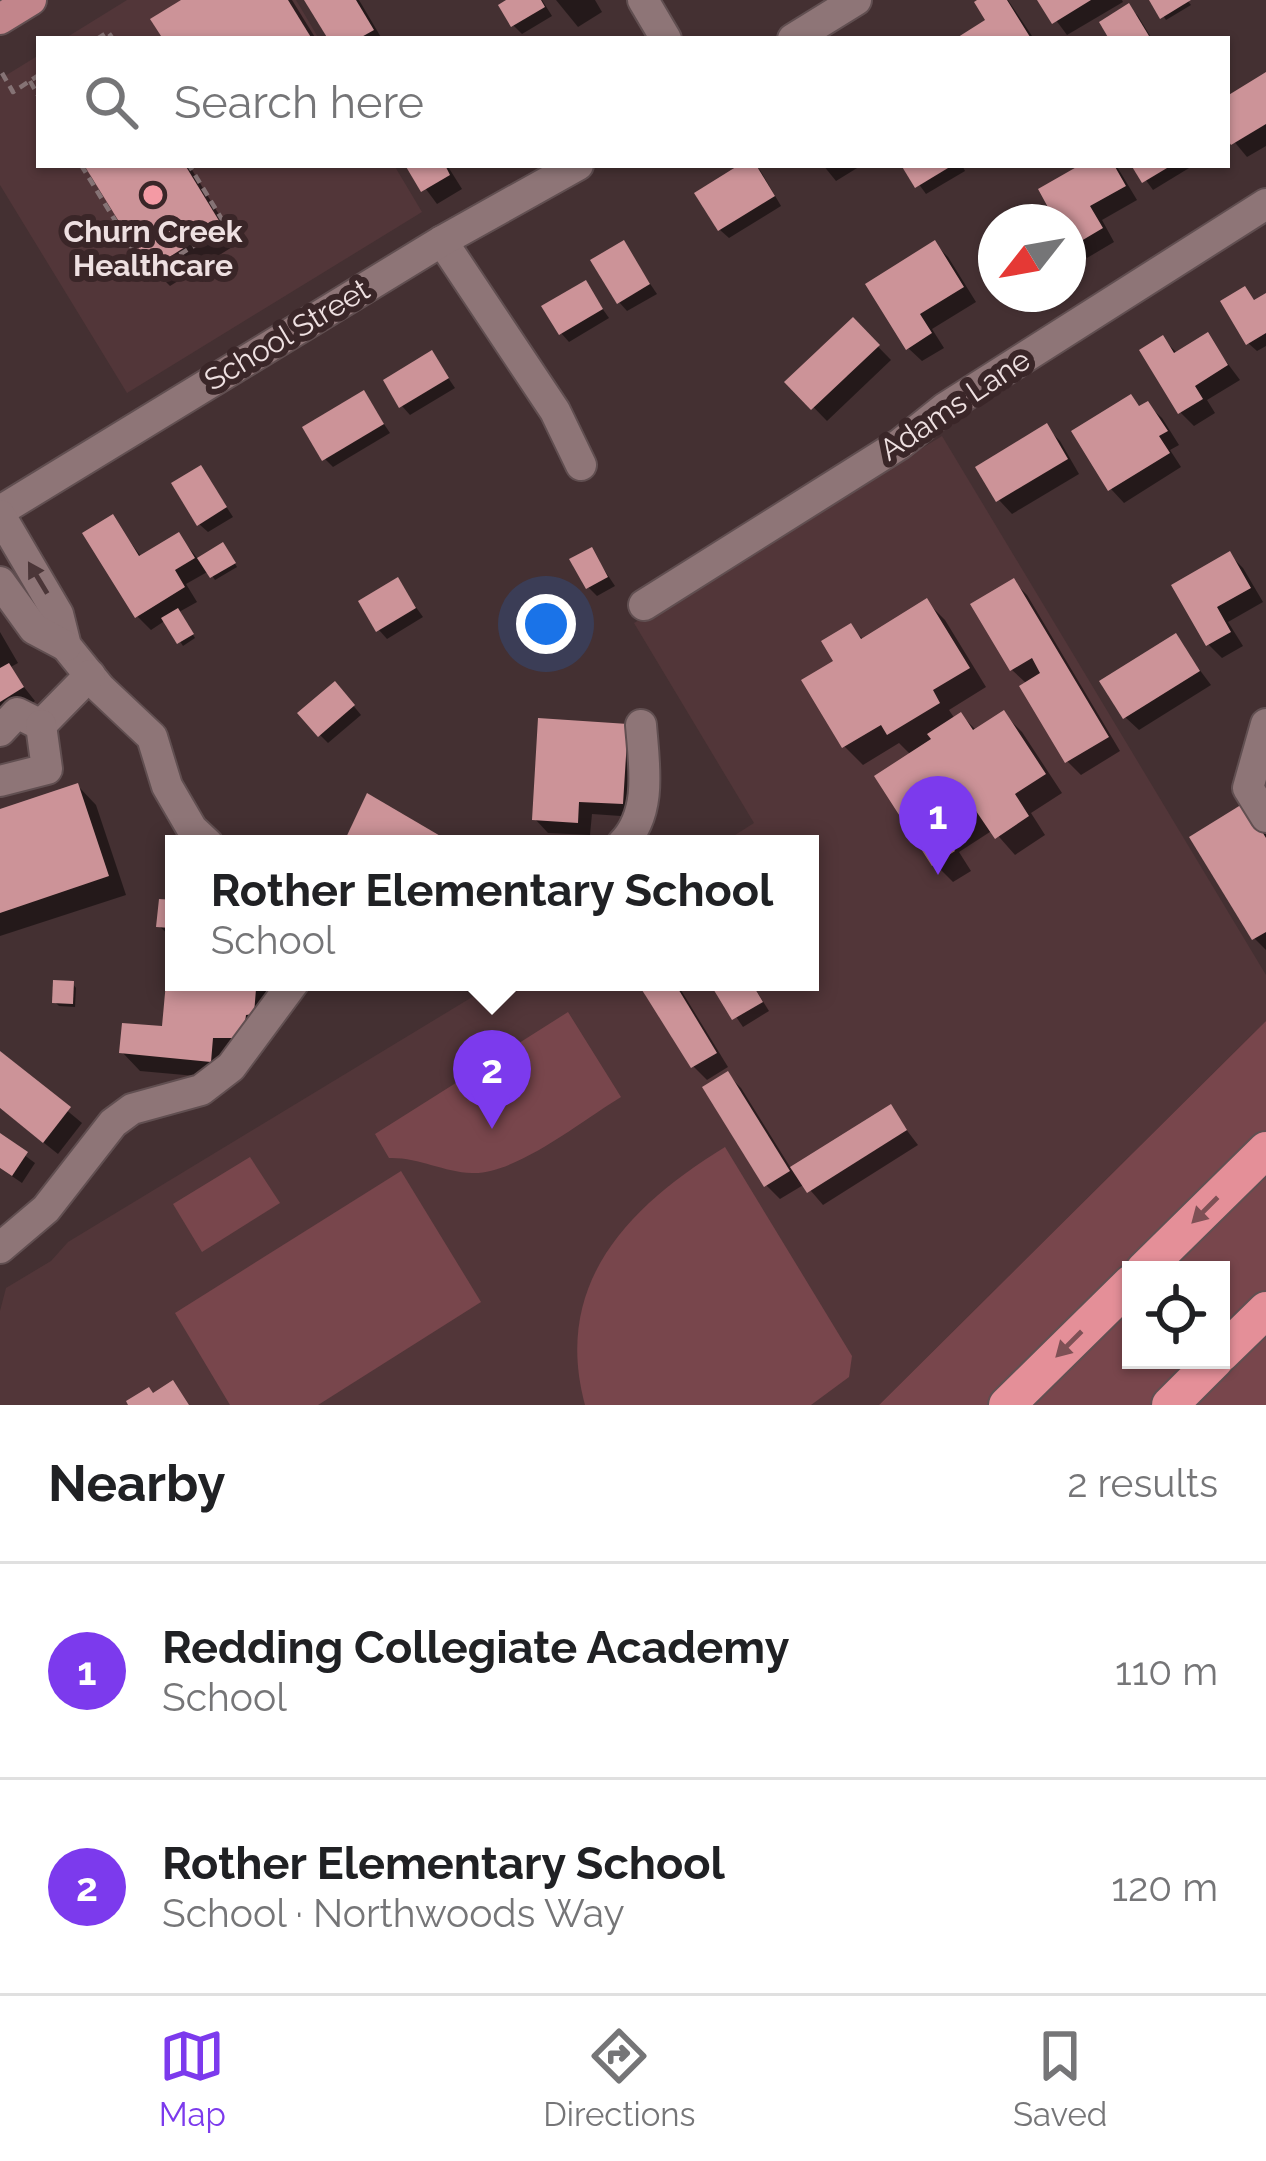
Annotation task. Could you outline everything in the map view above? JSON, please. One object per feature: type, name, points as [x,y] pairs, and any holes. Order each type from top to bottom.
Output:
[{"type":"highway","points":[[1153,1261],[1266,1150]]},
{"type":"highway","points":[[1007,1405],[1122,1292]]},
{"type":"highway","points":[[1230,1345],[1266,1310]]},
{"type":"highway","points":[[1169,1405],[1206,1369]]},
{"type":"main road","points":[[0,19],[31,0]]},
{"type":"street","points":[[643,0],[664,36]]},
{"type":"street","points":[[798,36],[856,0]]},
{"type":"street","name":"School Street","points":[[0,513],[442,241],[573,168]]},
{"type":"street","name":"Adams Lane","points":[[644,605],[1266,204]]},
{"type":"street","points":[[442,241],[555,411],[580,465]]},
{"type":"street","points":[[0,513],[58,614],[66,646]]},
{"type":"street","points":[[0,582],[34,629],[66,646],[152,737],[167,786],[198,835]]},
{"type":"street","points":[[41,725],[90,676]]},
{"type":"street","points":[[0,731],[17,713],[41,725]]},
{"type":"street","points":[[1266,724],[1248,788],[1266,817]]},
{"type":"street","points":[[0,781],[46,769],[41,725]]},
{"type":"street","points":[[628,835],[644,799],[641,725]]},
{"type":"street","points":[[0,1247],[46,1209],[113,1123],[132,1109],[201,1090],[231,1067],[287,991]]},
{"type":"path","points":[[2,73],[13,92],[36,77]]},
{"type":"path","points":[[30,81],[36,92]]},
{"type":"path","points":[[83,168],[148,274],[226,226],[191,168]]},
{"type":"shaded area","points":[[127,0],[296,0],[317,36],[69,36]]},
{"type":"shaded area","points":[[36,57],[36,168],[396,168],[422,212],[127,393],[0,185],[0,79]]},
{"type":"shaded area","points":[[942,436],[1266,975],[1266,1021],[879,1405],[0,1405],[0,1311],[6,1288],[51,1261],[68,1242],[482,991],[819,991],[819,835],[735,835],[754,823],[634,623]]},
{"type":"shaded area","points":[[568,1012],[621,1097],[528,1156],[489,1171],[461,1172],[389,1158],[375,1134]]},
{"type":"shaded area","points":[[1266,1021],[1266,1405],[879,1405]]},
{"type":"shaded area","points":[[725,1147],[852,1356],[849,1377],[811,1405],[585,1405],[578,1361],[579,1322],[589,1285],[630,1222],[658,1195]]},
{"type":"shaded area","points":[[250,1157],[280,1203],[202,1252],[173,1204]]},
{"type":"shaded area","points":[[401,1171],[481,1302],[318,1405],[230,1405],[175,1313]]},
{"type":"building","points":[[181,0],[288,0],[310,36],[161,36],[150,19]]},
{"type":"building","points":[[304,0],[356,0],[374,30],[363,36],[326,36]]},
{"type":"building","points":[[506,0],[541,0],[545,7],[511,27],[498,5]]},
{"type":"building","points":[[1007,0],[1029,36],[960,36],[985,20],[974,2]]},
{"type":"building","points":[[1037,0],[1091,0],[1052,24]]},
{"type":"building","points":[[1149,0],[1191,0],[1160,19]]},
{"type":"building","points":[[1129,3],[1149,36],[1107,36],[1099,22]]},
{"type":"building","points":[[1266,72],[1266,124],[1231,145],[1230,144],[1230,94]]},
{"type":"building","name":"Churn Creek Healthcare","points":[[86,168],[187,168],[221,224],[149,270]]},
{"type":"building","points":[[407,168],[446,168],[450,175],[421,192]]},
{"type":"building","points":[[734,168],[758,168],[775,196],[718,231],[694,193]]},
{"type":"building","points":[[903,168],[948,168],[915,188]]},
{"type":"building","points":[[1075,168],[1116,168],[1126,186],[1090,206],[1103,228],[1086,238],[1086,204],[1046,204],[1038,189]]},
{"type":"building","points":[[1133,168],[1167,168],[1142,183]]},
{"type":"building","points":[[624,240],[650,284],[617,304],[590,260]]},
{"type":"building","points":[[935,240],[964,287],[920,314],[932,333],[906,350],[865,284]]},
{"type":"building","points":[[586,280],[603,309],[559,335],[541,306]]},
{"type":"building","points":[[1245,286],[1254,300],[1266,293],[1266,333],[1246,345],[1220,301]]},
{"type":"building","points":[[853,317],[880,345],[811,410],[784,382]]},
{"type":"building","points":[[1208,332],[1228,365],[1195,386],[1203,399],[1178,414],[1139,350],[1163,335],[1174,353]]},
{"type":"building","points":[[432,350],[449,378],[399,408],[383,380]]},
{"type":"building","points":[[364,390],[384,424],[322,461],[302,427]]},
{"type":"building","points":[[1131,394],[1139,406],[1148,401],[1168,431],[1159,436],[1170,453],[1108,491],[1071,431]]},
{"type":"building","points":[[1047,423],[1068,459],[996,502],[975,467]]},
{"type":"building","points":[[201,465],[227,507],[197,526],[171,483]]},
{"type":"building","points":[[113,514],[139,556],[179,532],[195,558],[175,570],[185,587],[135,618],[82,533]]},
{"type":"building","points":[[223,542],[236,563],[210,578],[197,558]]},
{"type":"building","points":[[592,547],[608,577],[586,589],[569,559]]},
{"type":"building","points":[[1230,551],[1251,588],[1217,607],[1231,632],[1206,646],[1171,585]]},
{"type":"building","points":[[398,577],[416,608],[376,632],[358,601]]},
{"type":"building","points":[[1014,578],[1109,737],[1065,763],[1019,686],[1040,673],[1032,658],[1010,671],[970,604]]},
{"type":"building","points":[[927,598],[970,668],[933,690],[940,703],[887,735],[881,725],[842,748],[801,680],[833,661],[821,641],[851,623],[861,639]]},
{"type":"building","points":[[178,608],[194,634],[177,644],[161,618]]},
{"type":"building","points":[[1176,633],[1200,671],[1123,719],[1099,681]]},
{"type":"building","points":[[9,663],[24,687],[0,702],[0,668]]},
{"type":"building","points":[[335,681],[355,705],[318,737],[297,713]]},
{"type":"building","points":[[1004,710],[1046,774],[1015,794],[1029,816],[995,839],[976,811],[943,833],[955,851],[932,866],[874,776],[931,739],[927,734],[961,712],[973,730]]},
{"type":"building","points":[[538,718],[628,724],[623,804],[579,802],[578,823],[532,820]]},
{"type":"building","points":[[78,783],[109,876],[0,913],[0,809]]},
{"type":"building","points":[[367,793],[439,835],[347,835]]},
{"type":"building","points":[[1244,803],[1266,838],[1266,932],[1252,940],[1189,837]]},
{"type":"building","points":[[159,899],[165,899],[165,928],[156,927]]},
{"type":"building","points":[[53,980],[74,981],[73,1004],[52,1003]]},
{"type":"building","points":[[165,991],[256,991],[254,1014],[246,1015],[243,1038],[213,1038],[211,1062],[119,1053],[122,1023],[162,1026]]},
{"type":"building","points":[[643,991],[679,991],[717,1053],[691,1068]]},
{"type":"building","points":[[714,991],[756,991],[763,1002],[732,1020]]},
{"type":"building","points":[[0,1051],[71,1107],[43,1143],[0,1108]]},
{"type":"building","points":[[728,1071],[790,1171],[764,1187],[702,1087]]},
{"type":"building","points":[[891,1104],[907,1130],[807,1193],[790,1167]]},
{"type":"building","points":[[0,1133],[28,1152],[12,1176],[0,1168]]},
{"type":"building","points":[[173,1380],[189,1405],[128,1405],[126,1401],[149,1387],[153,1393]]},
{"type":"place","name":"Churn Creek Healthcare","points":[[153,195]]},
{"type":"place","name":"Redding Collegiate Academy","points":[[938,875]]},
{"type":"place","name":"Rother Elementary School","points":[[492,1129]]}]
